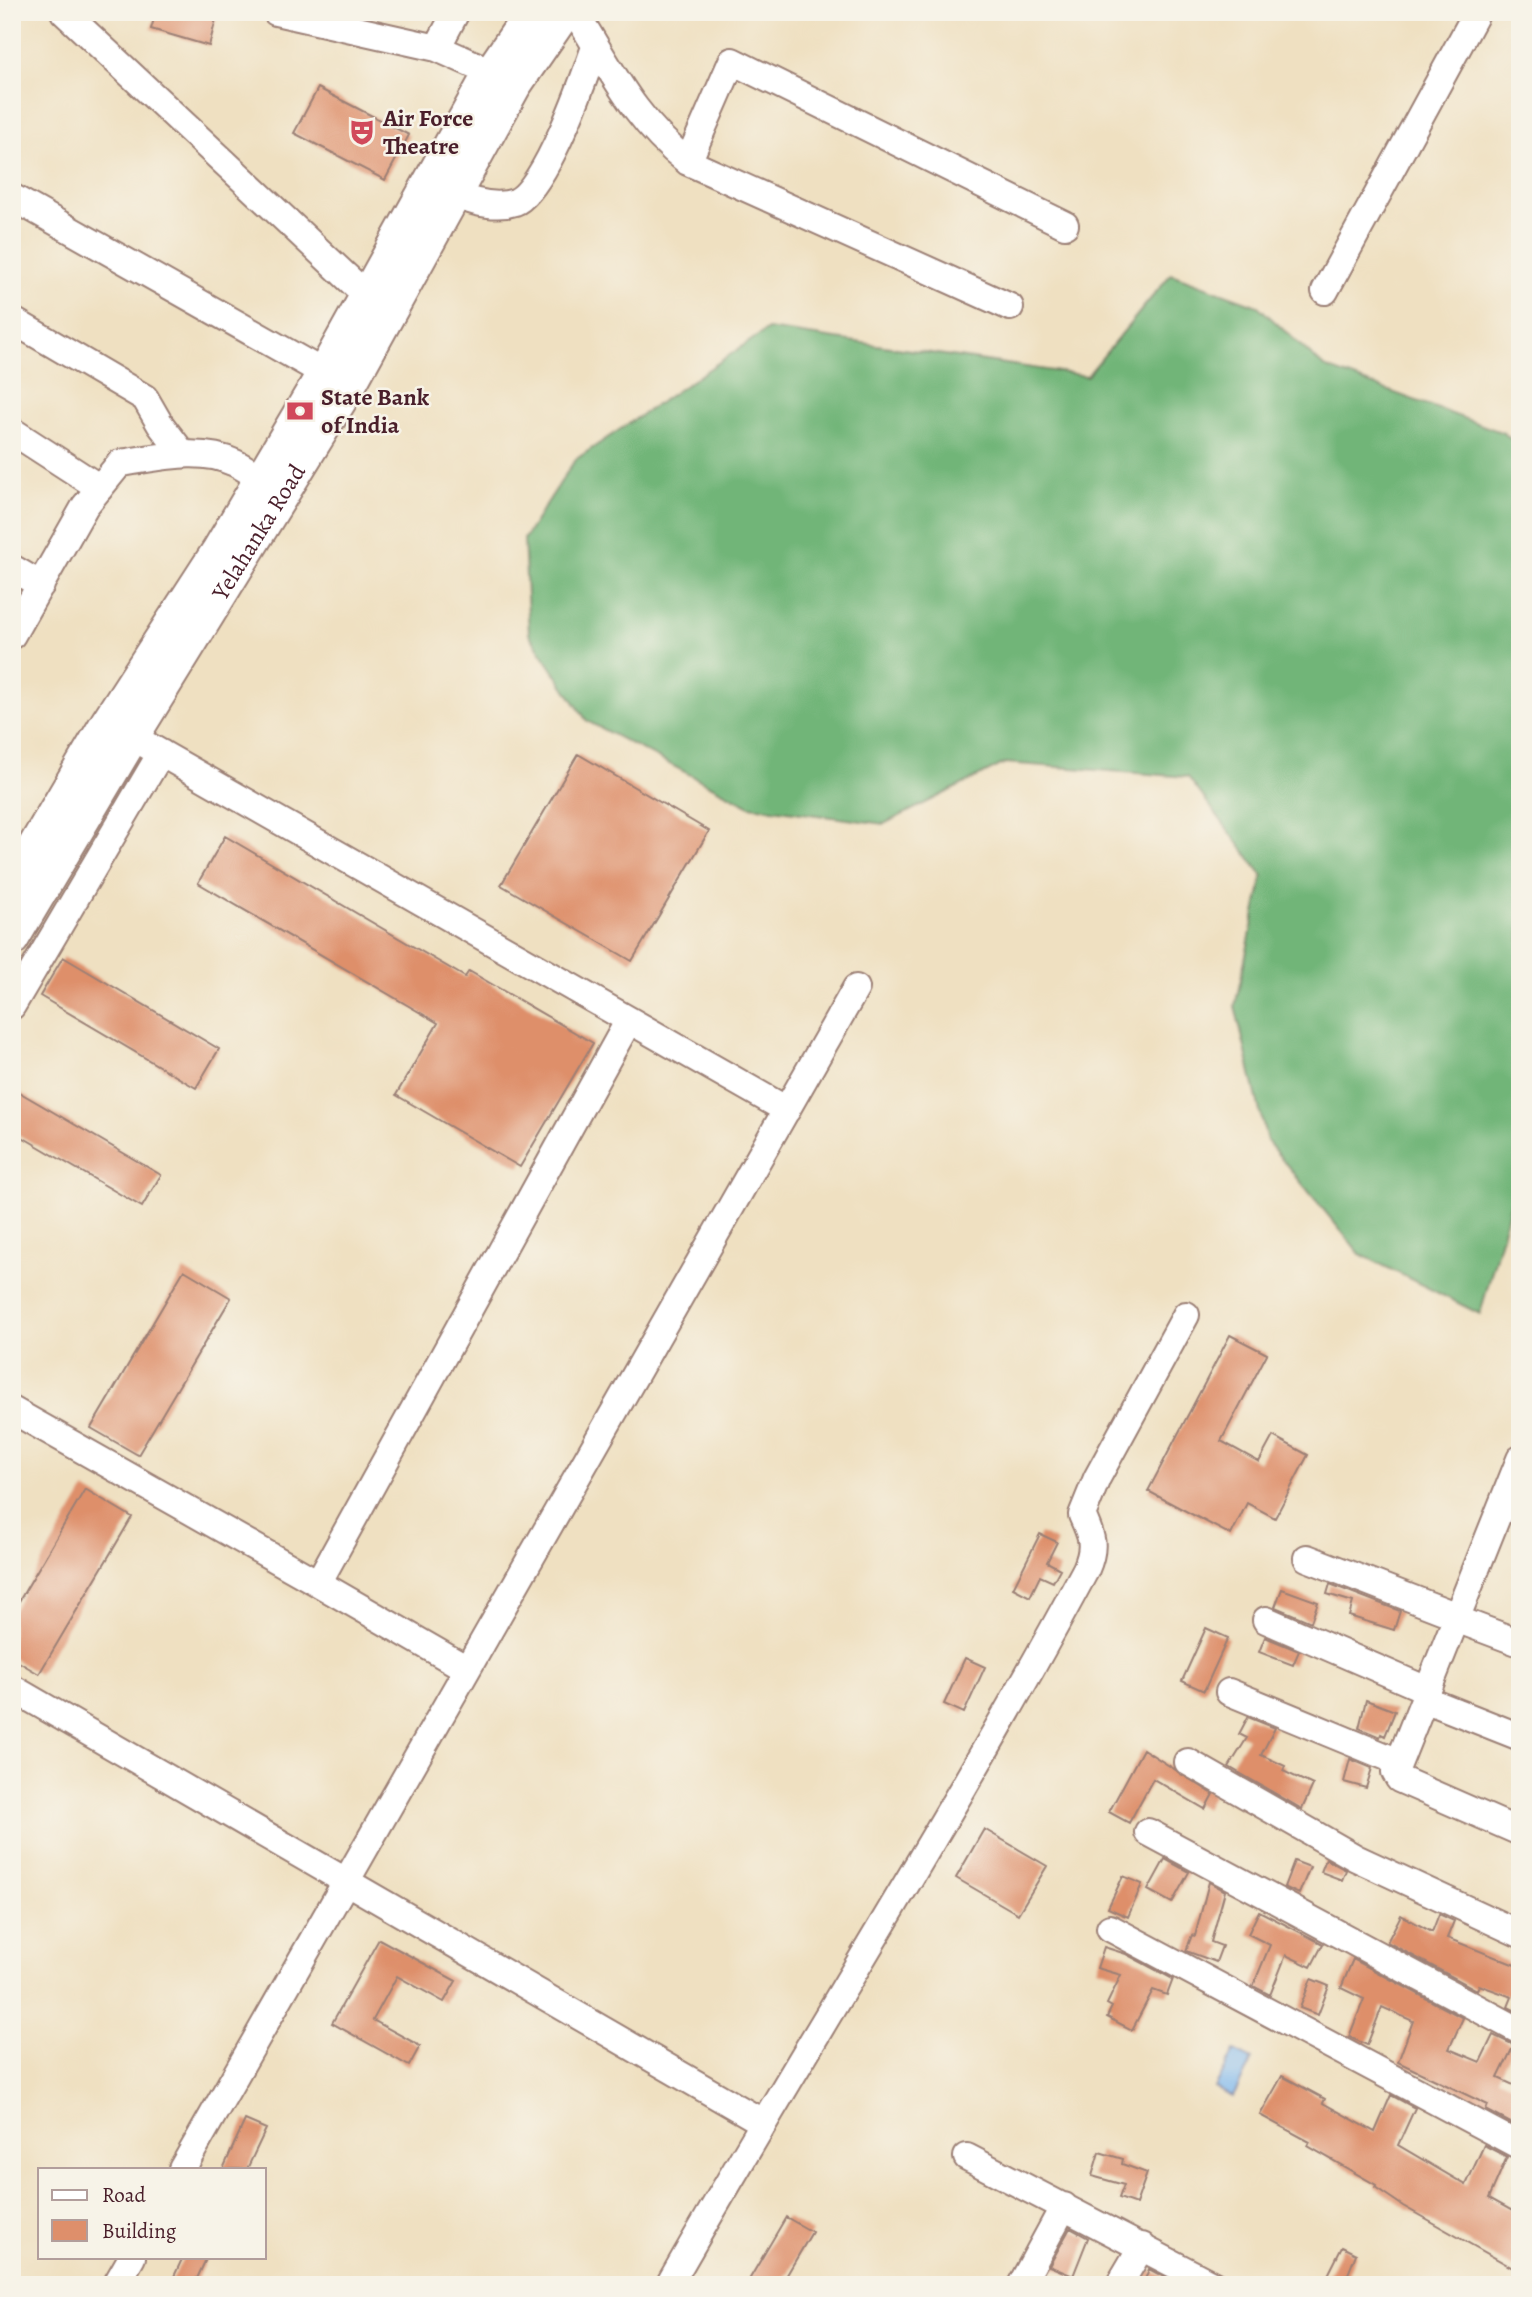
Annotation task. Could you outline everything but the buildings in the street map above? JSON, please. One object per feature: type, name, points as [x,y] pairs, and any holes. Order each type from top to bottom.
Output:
[{"type":"main road","name":"Yelahanka Road","points":[[271,486],[324,373],[378,301],[440,188],[491,72],[533,12]]},
{"type":"main road","name":"Yelahanka Road","points":[[440,188],[565,12]]},
{"type":"main road","name":"Yelahanka Road","points":[[12,885],[120,730],[271,486],[348,387],[378,301]]},
{"type":"main road","name":"Yelahanka Road","points":[[12,939],[120,730]]},
{"type":"street","points":[[64,12],[378,301]]},
{"type":"street","points":[[276,12],[436,48],[491,72]]},
{"type":"street","points":[[436,48],[456,12]]},
{"type":"street","points":[[575,12],[638,115],[661,141],[688,162],[1010,307]]},
{"type":"street","points":[[1325,291],[1477,12]]},
{"type":"street","points":[[440,188],[503,204],[518,201],[530,190],[566,123],[595,47]]},
{"type":"street","points":[[688,162],[732,61],[1065,225]]},
{"type":"street","points":[[12,197],[324,373]]},
{"type":"street","points":[[12,320],[145,398],[160,425],[183,454]]},
{"type":"street","points":[[12,431],[100,488]]},
{"type":"street","points":[[12,635],[86,506],[120,463],[183,454],[211,455],[233,462],[271,486]]},
{"type":"street","points":[[12,568],[41,585]]},
{"type":"street","points":[[120,730],[787,1110]]},
{"type":"street","points":[[12,1006],[161,754]]},
{"type":"street","points":[[183,2168],[856,988]]},
{"type":"street","points":[[318,1583],[629,1020]]},
{"type":"street","points":[[669,2285],[762,2123],[1005,1718],[1086,1569],[1094,1552],[1094,1541],[1082,1515],[1097,1478],[1186,1315]]},
{"type":"street","points":[[12,1410],[467,1670]]},
{"type":"street","points":[[1520,1459],[1395,1772],[1399,1779],[1520,1832]]},
{"type":"street","points":[[1307,1558],[1520,1643]]},
{"type":"street","points":[[1266,1620],[1520,1737]]},
{"type":"street","points":[[12,1688],[762,2123]]},
{"type":"street","points":[[1229,1692],[1399,1762]]},
{"type":"street","points":[[1188,1762],[1356,1858],[1520,1934]]},
{"type":"street","points":[[1148,1832],[1520,2031]]},
{"type":"street","points":[[1110,1928],[1520,2146]]},
{"type":"street","points":[[967,2157],[1142,2245],[1214,2285]]},
{"type":"street","points":[[1021,2285],[1064,2206]]},
{"type":"street","points":[[1119,2285],[1142,2245]]},
{"type":"street","points":[[116,2285],[131,2258]]},
{"type":"green space","points":[[1171,274],[1258,306],[1324,367],[1504,433],[1520,448],[1520,1170],[1480,1314],[1360,1254],[1267,1141],[1235,1006],[1263,876],[1188,777],[1005,763],[884,824],[750,806],[587,721],[529,634],[524,539],[575,460],[768,329],[1087,376]]},
{"type":"water","points":[[1234,2051],[1252,2060],[1233,2097],[1215,2088]]},
{"type":"place","name":"Air Force Theatre","points":[[362,132]]},
{"type":"place","name":"State Bank of India","points":[[300,411]]}]
